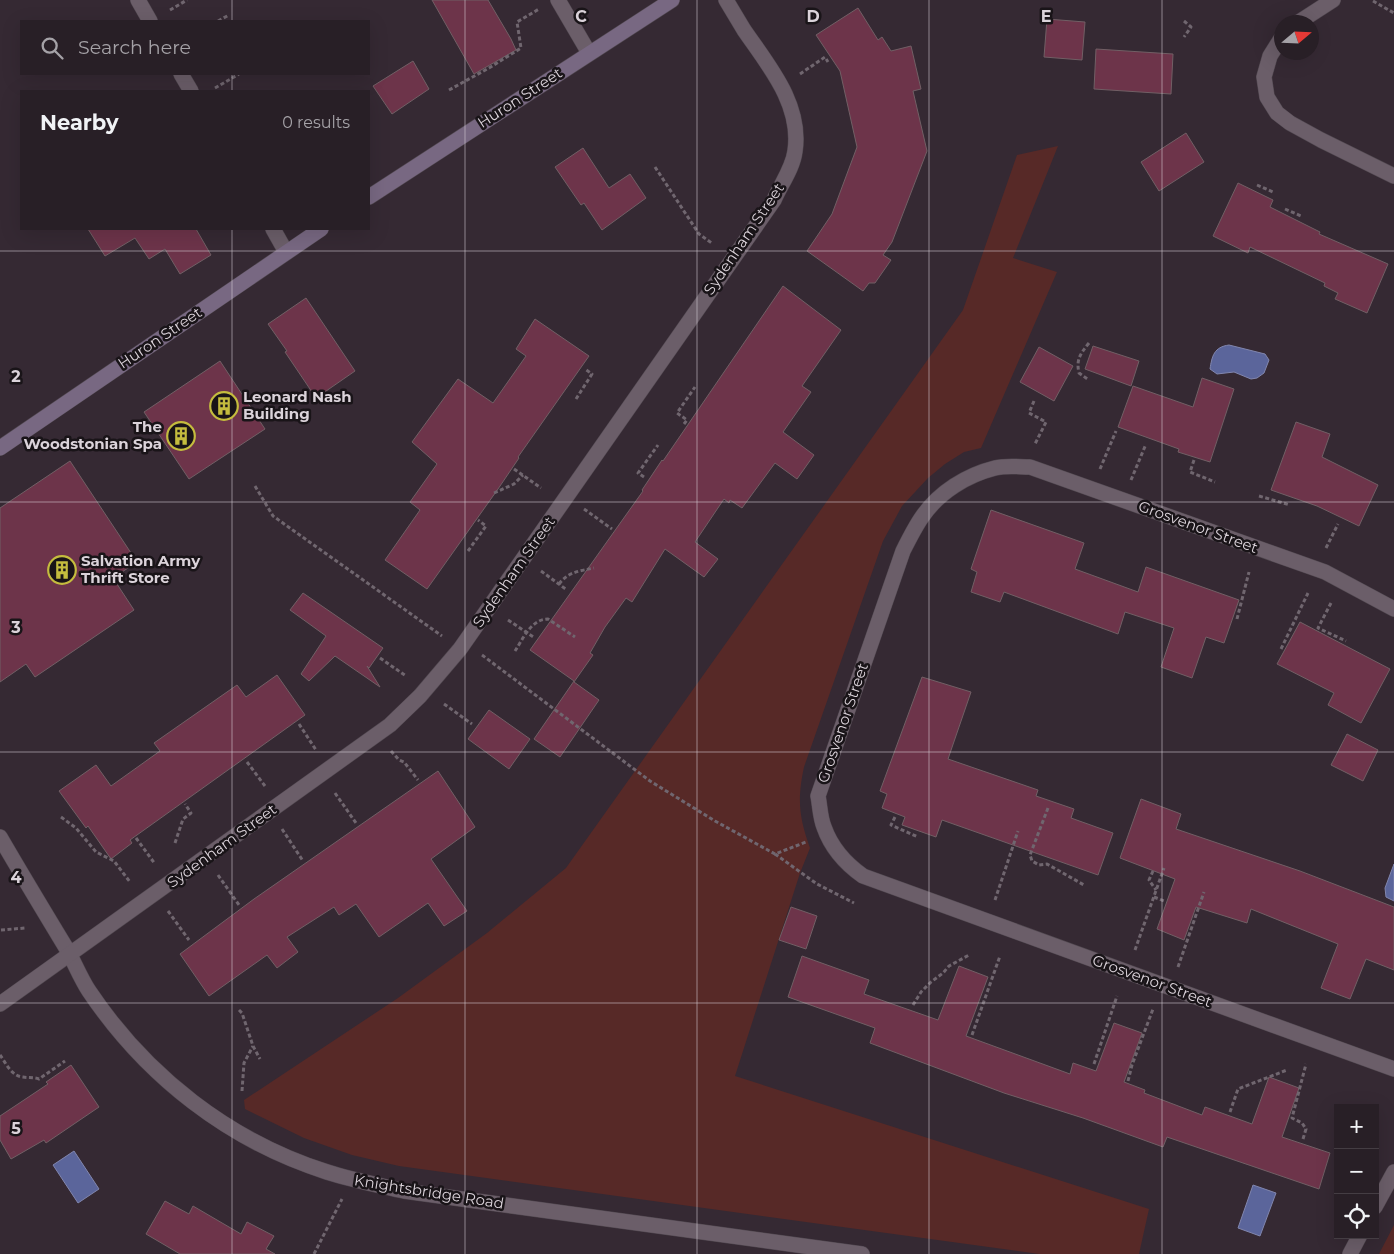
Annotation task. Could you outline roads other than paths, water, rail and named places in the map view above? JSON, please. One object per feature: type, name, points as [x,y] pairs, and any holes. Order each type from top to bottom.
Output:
[{"type":"main road","name":"Huron Street","points":[[370,196],[672,0]]},
{"type":"main road","name":"Huron Street","points":[[0,448],[319,230]]},
{"type":"street","points":[[138,0],[149,20]]},
{"type":"street","points":[[558,0],[589,53]]},
{"type":"street","name":"Sydenham Street","points":[[0,1004],[390,725],[420,696],[463,646],[774,200],[792,166],[796,134],[787,96],[726,0]]},
{"type":"street","points":[[1310,15],[1333,0]]},
{"type":"street","points":[[1274,50],[1270,56],[1264,77],[1266,97],[1277,113],[1290,123],[1321,140],[1394,176]]},
{"type":"street","points":[[182,75],[191,90]]},
{"type":"street","points":[[274,230],[286,252]]},
{"type":"street","name":"Grosvenor Street","points":[[1394,609],[1325,572],[1030,467],[996,468],[975,475],[955,485],[936,499],[922,516],[903,551],[818,796],[827,834],[849,866],[863,876],[1394,1069]]},
{"type":"street","name":"Knightsbridge Road","points":[[0,837],[89,990],[125,1039],[156,1070],[195,1104],[237,1133],[324,1171],[404,1191],[800,1250],[862,1254]]},
{"type":"street","points":[[1379,1200],[1394,1172]]},
{"type":"street","points":[[1350,1254],[1358,1239]]},
{"type":"water","points":[[1229,345],[1265,354],[1269,360],[1264,373],[1257,378],[1251,379],[1234,372],[1217,374],[1210,369],[1217,350]]},
{"type":"water","points":[[1394,864],[1394,901],[1386,897],[1385,888]]},
{"type":"water","points":[[74,1151],[99,1189],[78,1203],[53,1165]]},
{"type":"water","points":[[1253,1185],[1276,1193],[1260,1236],[1238,1228]]},
{"type":"place","name":"Leonard Nash Building","points":[[224,406]]},
{"type":"place","name":"The Woodstonian Spa","points":[[181,436]]},
{"type":"place","name":"Salvation Army Thrift Store","points":[[62,570]]}]
